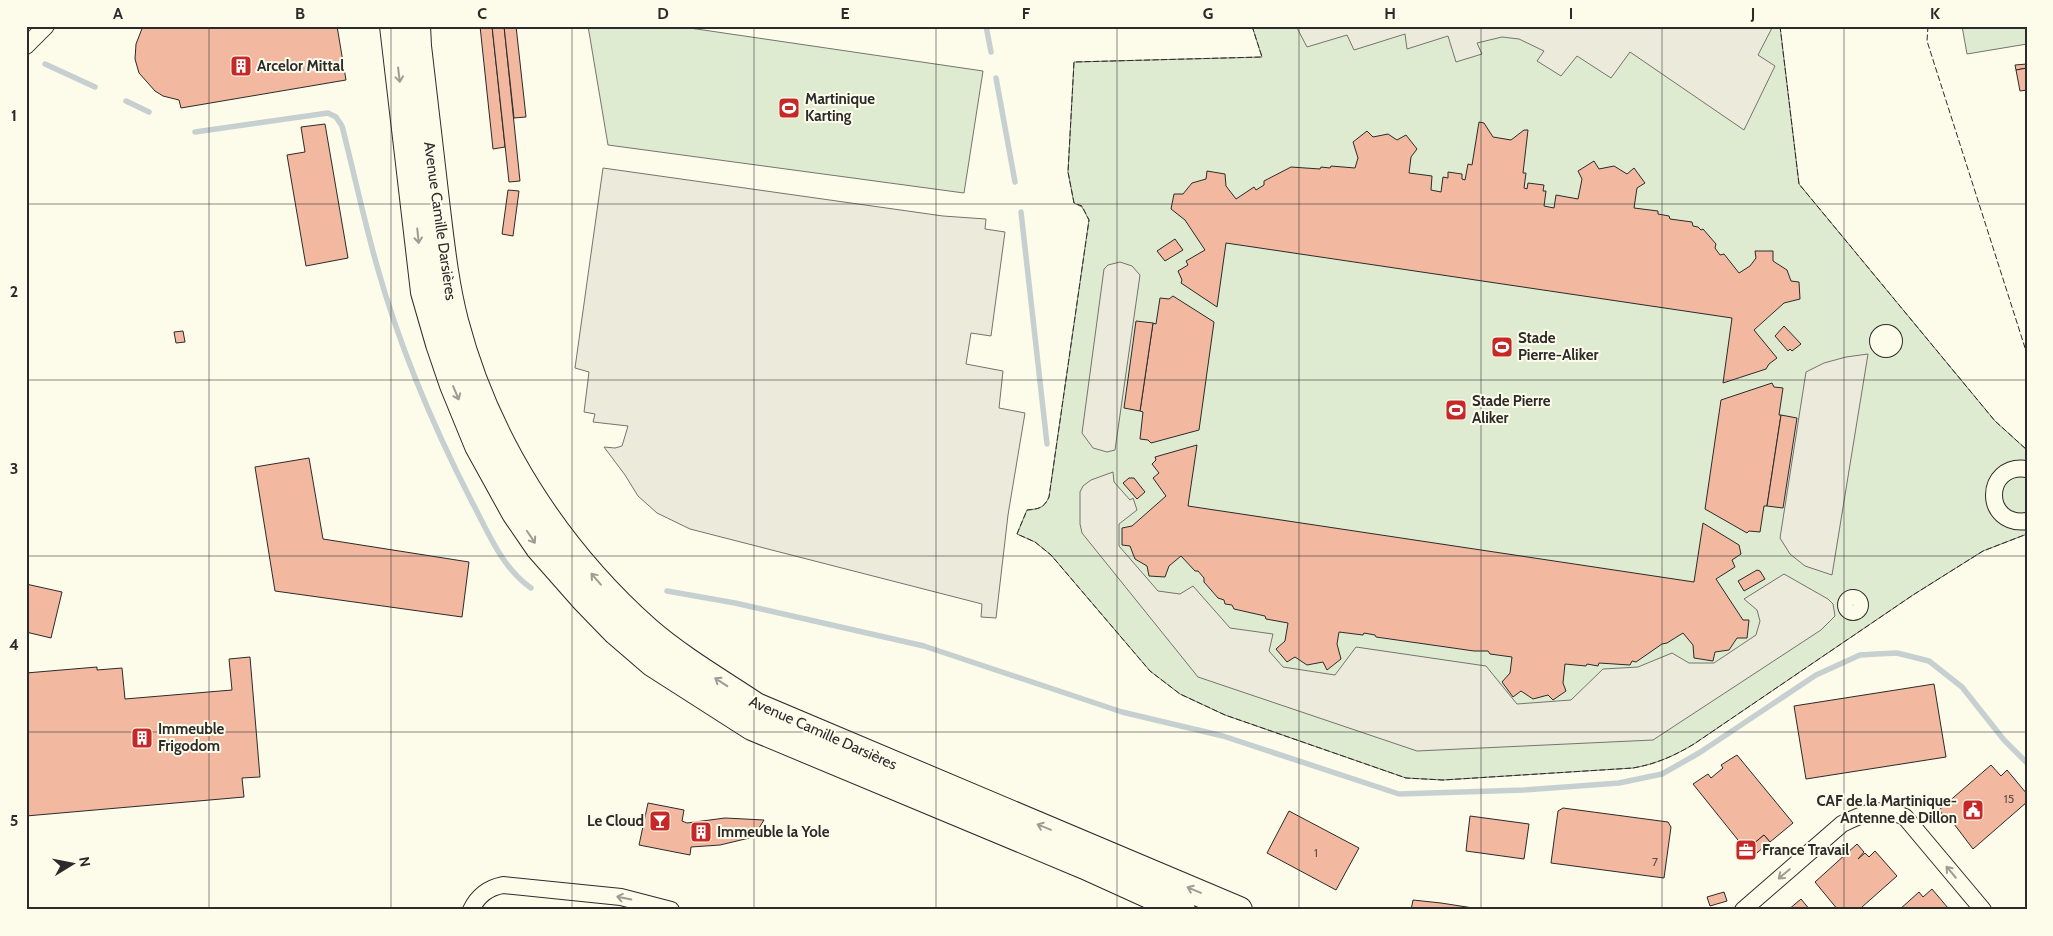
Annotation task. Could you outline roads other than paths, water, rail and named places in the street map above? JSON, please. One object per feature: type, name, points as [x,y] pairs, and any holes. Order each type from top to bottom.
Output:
[{"type":"main road","name":"Avenue Camille Darsières","points":[[393,26],[424,292],[439,344],[453,385],[478,446],[515,513],[539,548],[578,592],[616,632],[652,663],[752,727],[1085,866],[1182,910]]},
{"type":"main road","name":"Avenue Camille Darsières","points":[[417,26],[444,271],[455,321],[473,380],[498,436],[525,486],[569,548],[603,587],[648,631],[756,706],[1239,910]]},
{"type":"street","points":[[26,46],[46,26]]},
{"type":"street","points":[[2027,469],[2019,468],[2006,472],[1996,483],[1993,497],[1998,511],[2004,516],[2010,520],[2027,521]]},
{"type":"street","points":[[1743,910],[1842,824],[1860,815],[1878,811],[1893,812],[1906,817],[1982,910]]},
{"type":"street","points":[[471,910],[478,898],[489,888],[504,885],[621,897],[671,910]]},
{"type":"waterway","points":[[986,26],[991,52]]},
{"type":"waterway","points":[[45,64],[95,87]]},
{"type":"waterway","points":[[996,78],[1015,182]]},
{"type":"waterway","points":[[126,101],[149,112]]},
{"type":"waterway","points":[[195,132],[328,113],[336,117],[342,126],[386,296],[418,386],[444,445],[490,537],[512,570],[531,588]]},
{"type":"waterway","points":[[1021,212],[1047,444]]},
{"type":"waterway","points":[[667,591],[735,603],[924,646],[1122,712],[1223,736],[1399,794],[1524,790],[1619,783],[1662,774],[1699,753],[1816,675],[1860,655],[1876,654],[1897,653],[1929,661],[1962,687],[2004,740],[2027,763]]},
{"type":"place","name":"Arcelor Mittal","points":[[241,66]]},
{"type":"place","name":"Martinique Karting","points":[[789,108]]},
{"type":"place","name":"Stade Pierre-Aliker","points":[[1502,347]]},
{"type":"place","name":"Stade Pierre Aliker","points":[[1456,410]]},
{"type":"place","name":"Immeuble Frigodom","points":[[142,738]]},
{"type":"place","name":"CAF de la Martinique- Antenne de Dillon","points":[[1973,810]]},
{"type":"place","name":"Le Cloud","points":[[660,821]]},
{"type":"place","name":"Immeuble la Yole","points":[[701,832]]},
{"type":"place","name":"France Travail","points":[[1746,850]]}]
